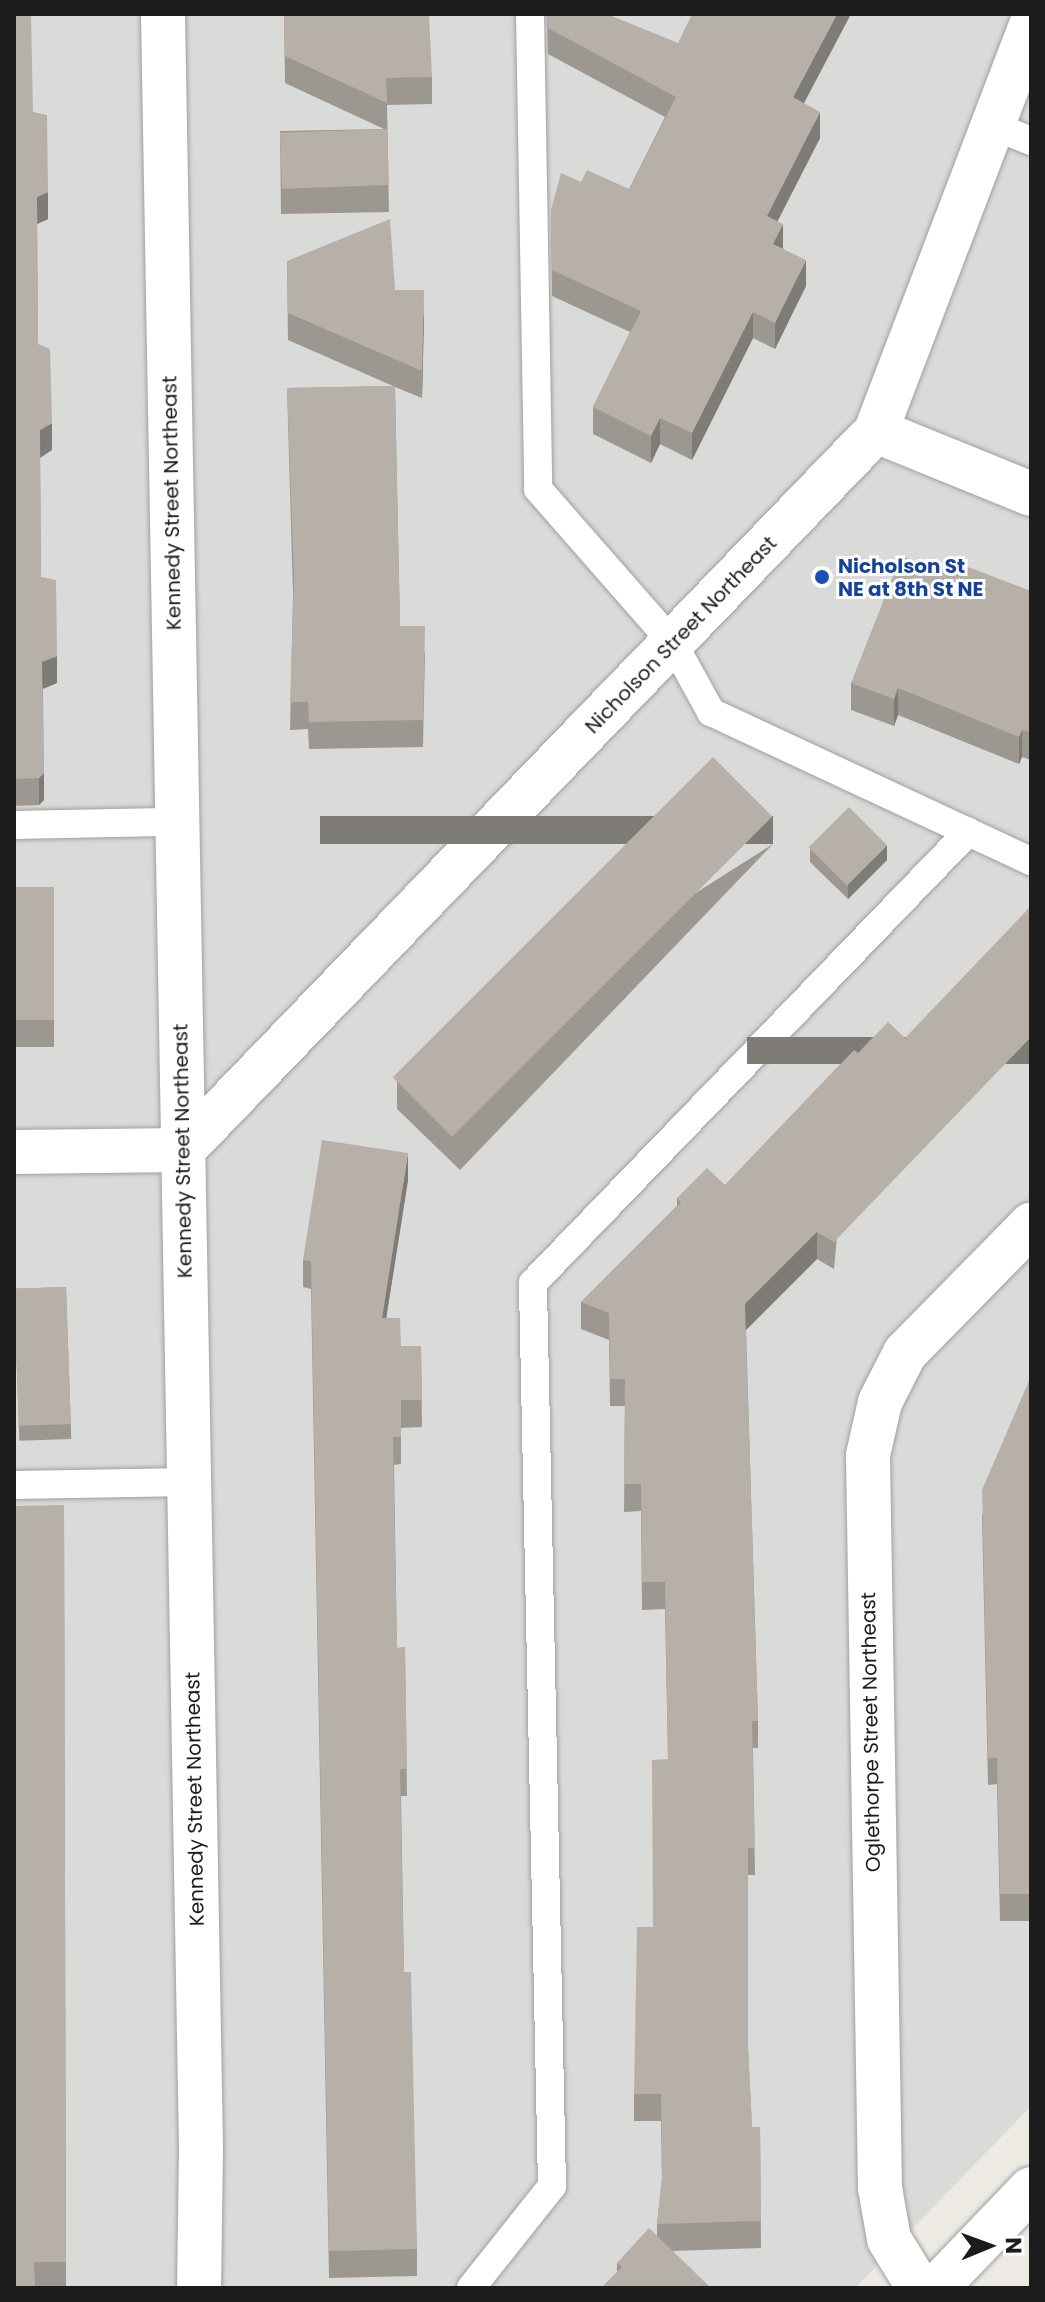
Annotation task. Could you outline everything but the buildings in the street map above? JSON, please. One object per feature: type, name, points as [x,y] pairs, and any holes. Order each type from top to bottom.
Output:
[{"type":"street","name":"Kennedy Street Northeast","points":[[163,14],[201,2148],[199,2288]]},
{"type":"street","name":"Nicholson Street Northeast","points":[[183,1150],[876,431],[1012,133],[1031,26]]},
{"type":"street","points":[[876,431],[1031,494]]},
{"type":"street","points":[[14,1152],[183,1150]]},
{"type":"street","name":"Oglethorpe Street Northeast","points":[[919,2288],[889,2239],[880,2188],[868,1455],[880,1402],[905,1353],[1031,1225]]},
{"type":"street","points":[[936,2288],[1031,2189]]},
{"type":"lane","points":[[530,14],[538,489],[673,643],[711,712],[1031,861]]},
{"type":"lane","points":[[14,825],[177,822]]},
{"type":"lane","points":[[471,2288],[552,2186],[533,1283],[968,832]]},
{"type":"lane","points":[[14,1485],[190,1482]]},
{"type":"shaded area","points":[[14,14],[1031,14],[1031,2106],[855,2288],[14,2288]]},
{"type":"place","name":"Nicholson St NE at 8th St NE","points":[[822,577]]}]
